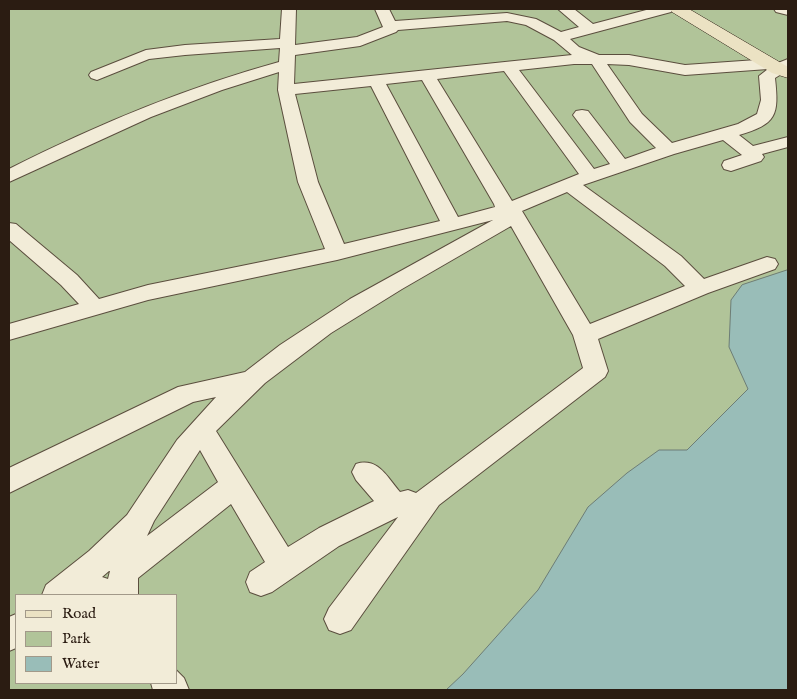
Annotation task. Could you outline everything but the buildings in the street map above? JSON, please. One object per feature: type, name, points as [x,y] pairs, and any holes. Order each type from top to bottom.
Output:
[{"type":"main road","points":[[678,9],[781,68]]},
{"type":"street","points":[[289,9],[286,90],[308,182],[337,253]]},
{"type":"street","points":[[382,9],[390,26]]},
{"type":"street","points":[[493,9],[508,17],[531,22],[559,37],[574,50],[596,60],[636,118],[668,150]]},
{"type":"street","points":[[565,9],[590,28]]},
{"type":"street","points":[[559,37],[666,9]]},
{"type":"street","points":[[781,9],[788,11]]},
{"type":"street","points":[[390,26],[508,17]]},
{"type":"street","points":[[97,75],[146,56],[185,50],[287,53],[360,41],[391,28],[390,26]]},
{"type":"street","points":[[9,176],[81,140],[214,87],[287,53]]},
{"type":"street","points":[[286,90],[574,60],[629,60],[685,70],[781,68]]},
{"type":"street","points":[[508,66],[590,177]]},
{"type":"street","points":[[9,332],[148,293],[337,253],[508,210],[569,184],[668,150],[744,128],[765,116],[769,100],[768,76],[781,68]]},
{"type":"street","points":[[340,619],[429,497],[596,371],[585,336],[427,75]]},
{"type":"street","points":[[376,80],[452,225]]},
{"type":"street","points":[[582,115],[621,166]]},
{"type":"street","points":[[726,133],[755,157],[731,165]]},
{"type":"street","points":[[750,152],[788,142]]},
{"type":"street","points":[[569,184],[673,261],[700,288]]},
{"type":"street","points":[[60,593],[99,561],[137,523],[172,466],[224,404],[318,331],[395,284],[503,223],[508,210]]},
{"type":"street","points":[[9,229],[69,280],[94,307]]},
{"type":"street","points":[[585,336],[700,288],[767,264]]},
{"type":"street","points":[[9,481],[187,394],[254,379]]},
{"type":"street","points":[[202,431],[234,484],[273,574],[329,537],[394,505],[429,497]]},
{"type":"street","points":[[366,472],[394,505]]},
{"type":"street","points":[[60,593],[89,587],[104,591],[119,587],[234,484]]},
{"type":"street","points":[[119,587],[137,523]]},
{"type":"green space","points":[[9,9],[788,9],[788,690],[9,690]]},
{"type":"water","points":[[788,270],[788,690],[446,690],[463,674],[538,590],[588,507],[627,473],[659,450],[687,450],[748,389],[729,347],[731,300],[742,285]]}]
